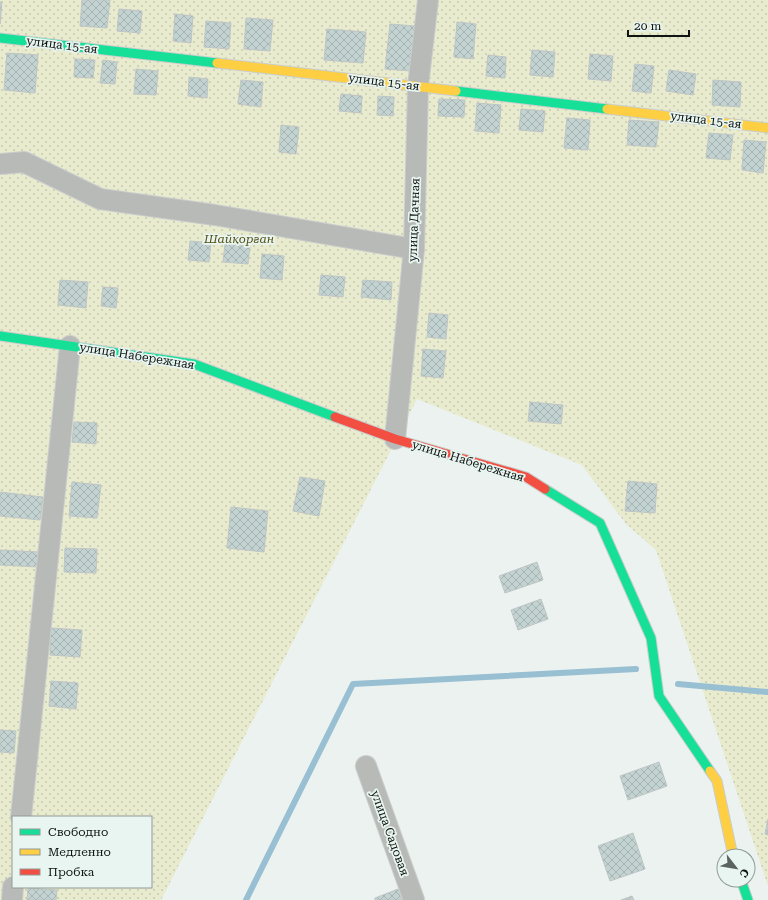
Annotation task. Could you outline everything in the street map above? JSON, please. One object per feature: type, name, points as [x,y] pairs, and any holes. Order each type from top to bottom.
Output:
[{"type":"street","name":"улица Дачная","points":[[395,439],[414,249],[418,86],[428,0]]},
{"type":"street","name":"улица 15-ая","points":[[0,38],[768,128]]},
{"type":"street","points":[[0,164],[24,162],[100,199],[215,215],[414,249]]},
{"type":"street","name":"улица Набережная","points":[[0,336],[194,364],[395,439],[526,477],[600,523],[651,638],[660,696],[717,780],[731,848]]},
{"type":"street","points":[[21,816],[70,346]]},
{"type":"street","name":"улица Садовая","points":[[366,766],[414,900]]},
{"type":"street","points":[[12,900],[13,888]]},
{"type":"street","points":[[744,888],[748,900]]},
{"type":"green space","name":"Шайқорған","points":[[0,0],[768,0],[768,886],[656,550],[626,524],[582,465],[417,399],[161,900],[0,900]]},
{"type":"building","points":[[82,0],[110,0],[107,28],[80,26]]},
{"type":"building","points":[[0,2],[2,2],[0,24]]},
{"type":"building","points":[[119,9],[142,11],[140,33],[117,31]]},
{"type":"building","points":[[175,14],[193,16],[191,43],[173,41]]},
{"type":"building","points":[[246,18],[273,20],[270,51],[244,49]]},
{"type":"building","points":[[206,21],[231,23],[229,49],[204,47]]},
{"type":"building","points":[[457,22],[476,24],[473,59],[454,57]]},
{"type":"building","points":[[390,24],[415,26],[411,71],[385,69]]},
{"type":"building","points":[[327,29],[366,32],[363,63],[324,60]]},
{"type":"building","points":[[532,50],[555,52],[553,77],[530,75]]},
{"type":"building","points":[[7,53],[38,55],[35,93],[4,90]]},
{"type":"building","points":[[590,54],[613,56],[611,81],[588,79]]},
{"type":"building","points":[[488,55],[506,57],[505,78],[486,76]]},
{"type":"building","points":[[75,59],[95,60],[93,78],[74,77]]},
{"type":"building","points":[[103,60],[117,62],[115,84],[100,83]]},
{"type":"building","points":[[635,64],[654,66],[651,93],[632,91]]},
{"type":"building","points":[[136,69],[158,71],[156,95],[134,94]]},
{"type":"building","points":[[669,70],[696,74],[693,95],[666,91]]},
{"type":"building","points":[[189,77],[208,79],[207,98],[188,96]]},
{"type":"building","points":[[241,80],[263,82],[261,107],[238,104]]},
{"type":"building","points":[[713,80],[741,82],[740,107],[712,105]]},
{"type":"building","points":[[341,94],[362,96],[361,113],[339,111]]},
{"type":"building","points":[[378,96],[394,97],[393,116],[377,115]]},
{"type":"building","points":[[439,99],[465,100],[464,117],[438,116]]},
{"type":"building","points":[[477,103],[501,105],[499,133],[475,131]]},
{"type":"building","points":[[521,109],[545,111],[543,132],[519,130]]},
{"type":"building","points":[[567,118],[590,120],[588,150],[564,148]]},
{"type":"building","points":[[629,120],[659,122],[656,147],[627,145]]},
{"type":"building","points":[[281,125],[299,127],[296,154],[279,152]]},
{"type":"building","points":[[709,133],[733,135],[730,160],[706,158]]},
{"type":"building","points":[[744,140],[766,142],[763,173],[742,170]]},
{"type":"building","points":[[190,241],[211,243],[209,262],[188,260]]},
{"type":"building","points":[[225,244],[250,246],[248,264],[223,262]]},
{"type":"building","points":[[262,254],[284,256],[282,280],[260,278]]},
{"type":"building","points":[[321,275],[345,277],[343,297],[319,295]]},
{"type":"building","points":[[60,280],[88,282],[86,308],[58,305]]},
{"type":"building","points":[[363,280],[392,282],[391,300],[361,297]]},
{"type":"building","points":[[103,287],[118,288],[116,308],[101,306]]},
{"type":"building","points":[[429,313],[448,315],[446,339],[427,337]]},
{"type":"building","points":[[423,349],[446,351],[443,378],[421,376]]},
{"type":"building","points":[[530,402],[563,405],[561,424],[528,421]]},
{"type":"building","points":[[74,422],[97,423],[96,444],[72,442]]},
{"type":"building","points":[[300,477],[325,481],[319,516],[293,511]]},
{"type":"building","points":[[628,481],[657,484],[655,513],[625,511]]},
{"type":"building","points":[[72,482],[101,485],[97,518],[69,516]]},
{"type":"building","points":[[0,492],[43,497],[40,520],[0,516]]},
{"type":"building","points":[[231,507],[268,511],[264,552],[227,548]]},
{"type":"building","points":[[65,548],[97,549],[96,573],[64,572]]},
{"type":"building","points":[[0,550],[39,552],[38,567],[0,565]]},
{"type":"building","points":[[537,562],[543,580],[505,593],[499,576]]},
{"type":"building","points":[[541,599],[548,619],[518,630],[511,610]]},
{"type":"building","points":[[51,628],[82,630],[80,657],[50,655]]},
{"type":"building","points":[[51,681],[78,683],[76,709],[49,706]]},
{"type":"building","points":[[0,730],[16,731],[14,753],[0,752]]},
{"type":"building","points":[[659,762],[667,786],[628,800],[620,776]]},
{"type":"building","points":[[768,819],[768,835],[765,834]]},
{"type":"building","points":[[633,833],[645,869],[610,881],[598,846]]},
{"type":"building","points":[[28,888],[57,890],[56,900],[27,900]]},
{"type":"building","points":[[398,889],[402,900],[375,900],[375,898]]},
{"type":"building","points":[[632,896],[634,900],[621,900]]},
{"type":"waterway","points":[[246,900],[353,684],[636,669]]},
{"type":"waterway","points":[[678,684],[768,692]]},
{"type":"traffic: fast","points":[[0,38],[217,63]]},
{"type":"traffic: fast","points":[[456,91],[607,109]]},
{"type":"traffic: fast","points":[[0,336],[194,364],[335,417]]},
{"type":"traffic: fast","points":[[545,489],[600,523],[651,638],[659,696],[710,771]]},
{"type":"traffic: fast","points":[[744,888],[748,900]]},
{"type":"traffic: slow","points":[[217,63],[456,91]]},
{"type":"traffic: slow","points":[[607,109],[768,128]]},
{"type":"traffic: slow","points":[[710,771],[717,781],[731,848]]},
{"type":"traffic: jam","points":[[335,417],[395,439],[526,477],[545,489]]}]
